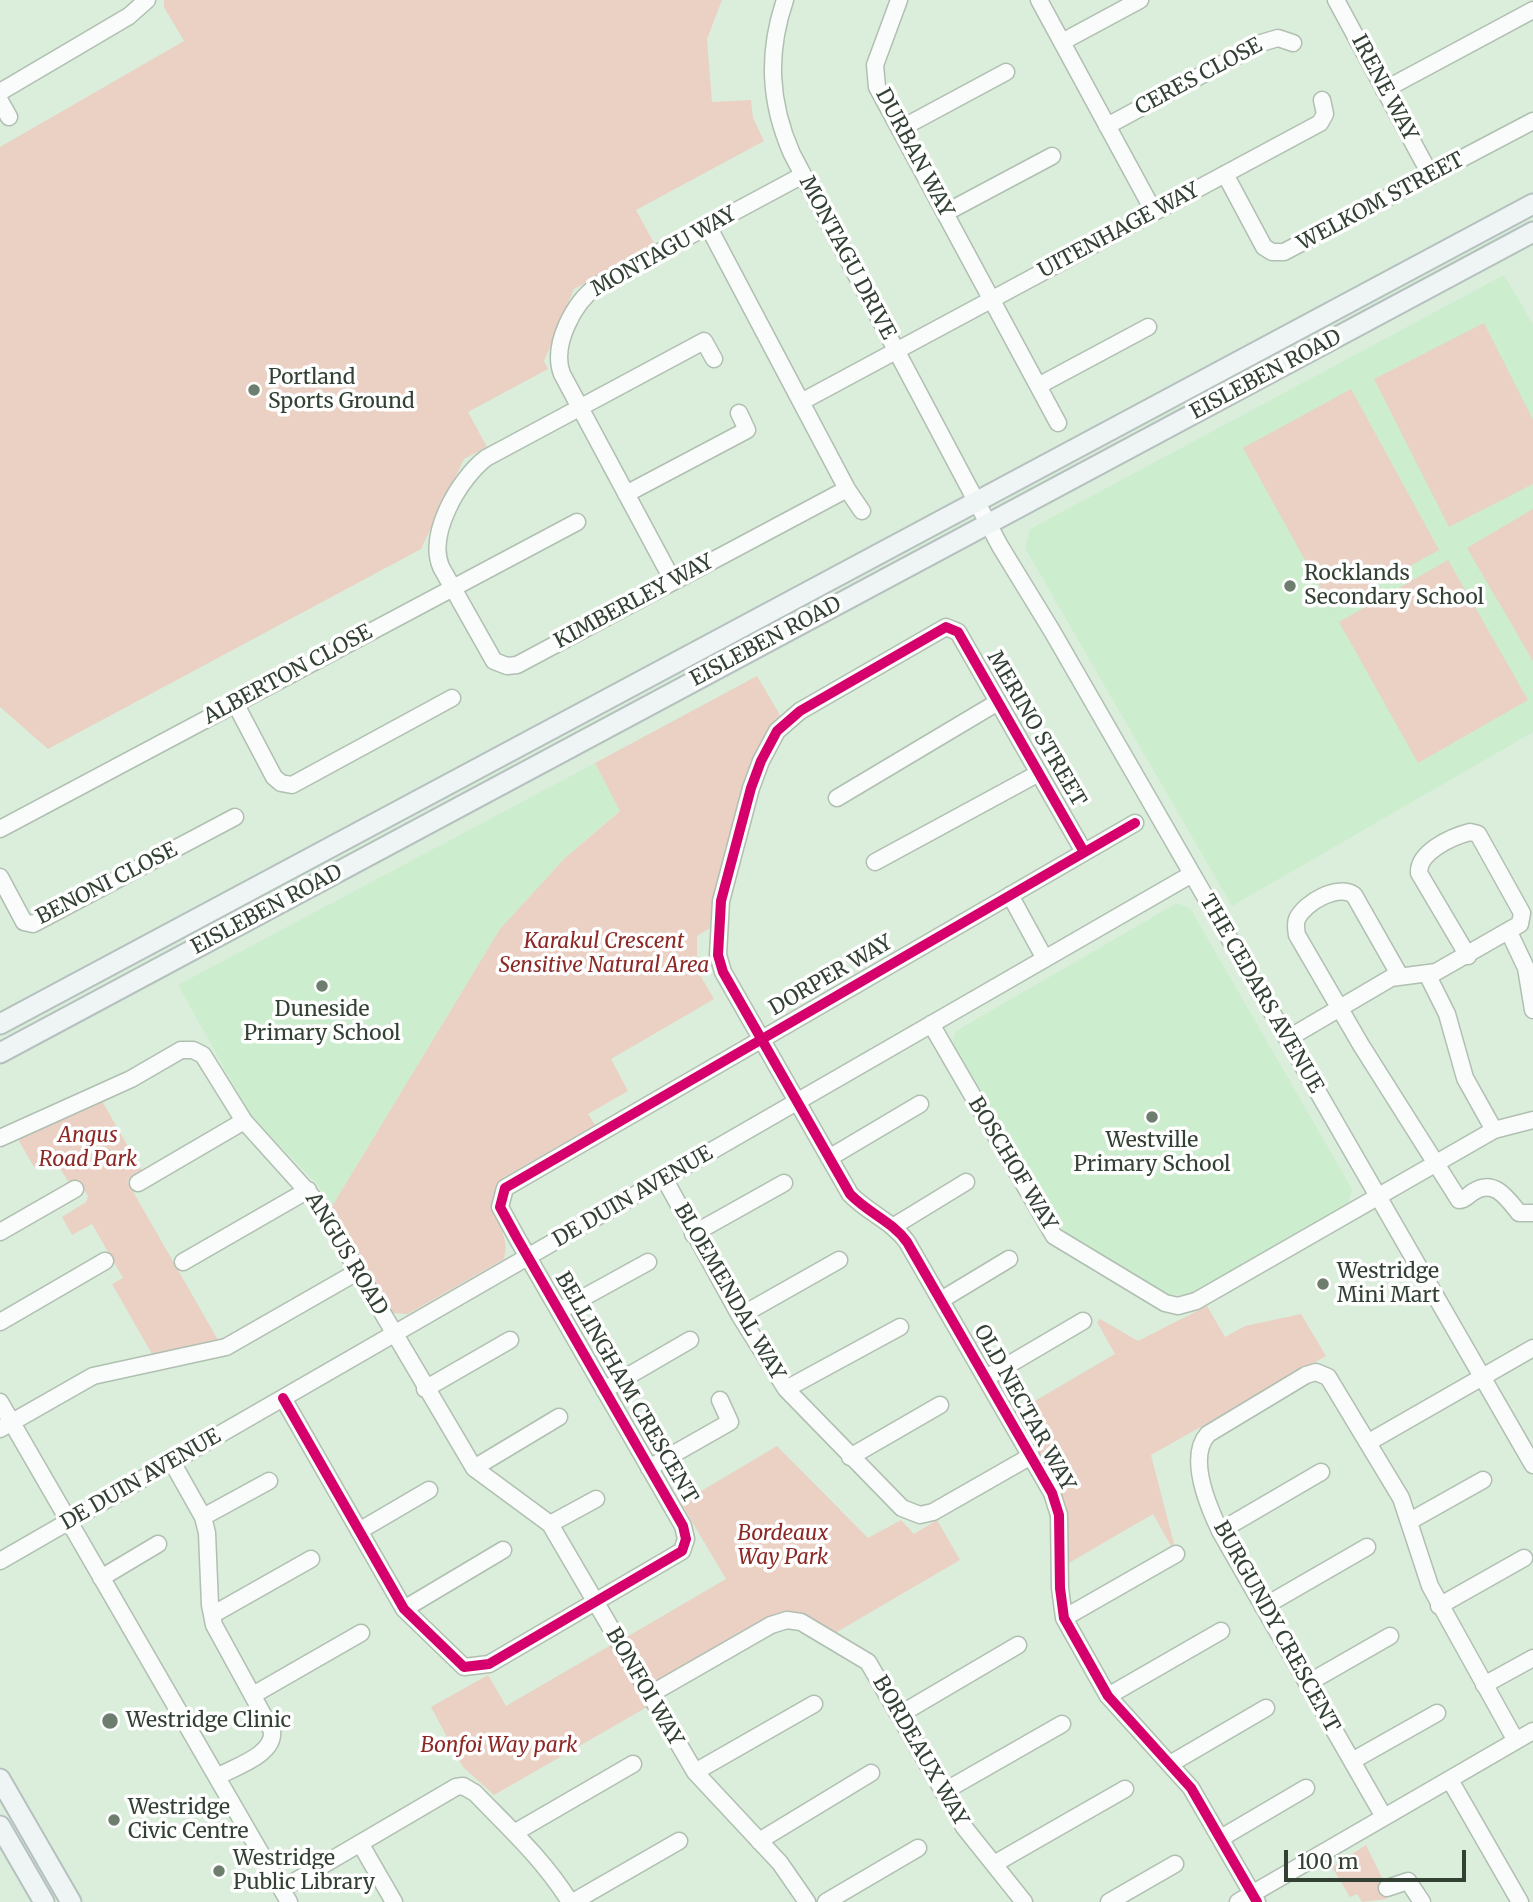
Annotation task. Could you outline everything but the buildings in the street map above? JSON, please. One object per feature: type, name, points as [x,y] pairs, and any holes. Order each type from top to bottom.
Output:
[{"type":"main road","name":"EISLEBEN ROAD","points":[[0,1024],[1528,207]]},
{"type":"main road","name":"EISLEBEN ROAD","points":[[0,1053],[1533,230]]},
{"type":"main road","points":[[0,1779],[71,1902]]},
{"type":"main road","points":[[0,1826],[44,1902]]},
{"type":"street","points":[[0,92],[129,16],[147,0]]},
{"type":"street","name":"MONTAGU DRIVE","points":[[785,0],[774,38],[772,84],[785,139],[990,522]]},
{"type":"street","name":"DURBAN WAY","points":[[899,0],[875,73],[877,87],[1058,423]]},
{"type":"street","points":[[1039,0],[1154,212]]},
{"type":"street","points":[[1062,42],[1140,0]]},
{"type":"street","name":"IRENE WAY","points":[[1340,1],[1431,176]]},
{"type":"street","points":[[1384,90],[1533,10]]},
{"type":"street","name":"CERES CLOSE","points":[[1107,126],[1261,43],[1278,38],[1293,43]]},
{"type":"street","points":[[900,129],[1006,72]]},
{"type":"street","name":"UITENHAGE WAY","points":[[801,402],[1320,123],[1325,114],[1322,100]]},
{"type":"street","points":[[0,101],[9,117]]},
{"type":"street","name":"WELKOM STREET","points":[[1225,174],[1264,247],[1277,253],[1291,250],[1533,121]]},
{"type":"street","points":[[945,213],[1052,156]]},
{"type":"street","name":"MONTAGU WAY","points":[[673,581],[562,374],[558,355],[582,299],[598,285],[803,175]]},
{"type":"street","points":[[1528,207],[1533,230]]},
{"type":"street","points":[[708,226],[847,489],[862,510]]},
{"type":"street","points":[[1038,386],[1148,327]]},
{"type":"street","points":[[452,587],[439,561],[436,544],[439,531],[466,477],[486,458],[704,341],[714,359]]},
{"type":"street","points":[[626,494],[747,429],[739,413]]},
{"type":"street","name":"KIMBERLEY WAY","points":[[452,587],[490,656],[500,664],[511,666],[847,489]]},
{"type":"street","name":"ALBERTON CLOSE","points":[[0,829],[577,522]]},
{"type":"street","name":"THE CEDARS AVENUE","points":[[990,522],[1000,546],[1533,1465]]},
{"type":"street","name":"OLD NECTAR WAY","points":[[952,628],[946,627],[783,723],[761,761],[721,901],[718,955],[723,972],[829,1158],[860,1205],[894,1226],[907,1242],[1031,1456],[1058,1508],[1064,1618],[1108,1696],[1191,1788],[1221,1838],[1249,1899]]},
{"type":"street","name":"MERINO STREET","points":[[952,628],[1084,852]]},
{"type":"street","points":[[235,703],[274,778],[281,783],[292,785],[452,698]]},
{"type":"street","points":[[838,798],[998,702]]},
{"type":"street","points":[[875,862],[1039,773]]},
{"type":"street","name":"BENONI CLOSE","points":[[0,877],[24,922],[33,924],[235,817]]},
{"type":"street","name":"DORPER WAY","points":[[528,1257],[500,1207],[505,1188],[1135,823]]},
{"type":"street","points":[[1287,1039],[1400,976],[1427,974],[1468,956],[1520,924],[1522,913],[1478,834],[1462,834],[1426,854],[1419,865],[1419,873],[1468,956]]},
{"type":"street","name":"DE DUIN AVENUE","points":[[0,1561],[1192,874]]},
{"type":"street","points":[[1400,976],[1354,895],[1346,890],[1336,890],[1302,911],[1295,922],[1297,935],[1340,1008],[1460,1202],[1474,1191],[1493,1187],[1504,1194],[1519,1213],[1533,1213]]},
{"type":"street","points":[[1010,895],[1045,959]]},
{"type":"street","points":[[1509,932],[1526,968],[1533,1010]]},
{"type":"street","points":[[1427,974],[1447,1014],[1465,1078],[1494,1130]]},
{"type":"street","name":"BOSCHOF WAY","points":[[931,1024],[1054,1236],[1165,1303],[1178,1306],[1196,1301],[1494,1130],[1533,1120]]},
{"type":"street","name":"ANGUS ROAD","points":[[0,1138],[131,1079],[187,1049],[198,1052],[207,1059],[244,1121],[308,1189],[393,1335]]},
{"type":"street","points":[[829,1158],[920,1104]]},
{"type":"street","points":[[138,1183],[244,1121]]},
{"type":"street","name":"BLOEMENDAL WAY","points":[[664,1178],[740,1316],[786,1389],[902,1508],[920,1515],[933,1512],[1031,1456]]},
{"type":"street","points":[[894,1226],[966,1182]]},
{"type":"street","points":[[694,1234],[784,1183]]},
{"type":"street","points":[[0,1233],[75,1189]]},
{"type":"street","points":[[183,1262],[308,1189]]},
{"type":"street","name":"BELLINGHAM CRESCENT","points":[[283,1398],[404,1609],[464,1667],[474,1668],[489,1664],[682,1551],[684,1545],[683,1526],[528,1257]]},
{"type":"street","points":[[940,1300],[1009,1259]]},
{"type":"street","points":[[740,1316],[839,1260]]},
{"type":"street","points":[[0,1322],[105,1261]]},
{"type":"street","points":[[559,1311],[648,1262]]},
{"type":"street","points":[[6,1426],[93,1376],[226,1347],[357,1272]]},
{"type":"street","points":[[986,1377],[1083,1321]]},
{"type":"street","points":[[786,1389],[900,1327]]},
{"type":"street","name":"BONFOI WAY","points":[[393,1335],[474,1468],[550,1524],[695,1772],[792,1878],[807,1902]]},
{"type":"street","points":[[425,1389],[510,1340]]},
{"type":"street","points":[[604,1390],[690,1340]]},
{"type":"street","points":[[1369,1442],[1533,1348]]},
{"type":"street","name":"BURGUNDY CRESCENT","points":[[1384,1817],[1220,1531],[1210,1507],[1198,1458],[1202,1440],[1215,1429],[1306,1375],[1316,1372],[1328,1377],[1369,1442],[1410,1521],[1439,1606],[1516,1741]]},
{"type":"street","points":[[649,1468],[730,1422],[720,1400]]},
{"type":"street","points":[[0,1402],[6,1426],[69,1521],[285,1896],[360,1843],[459,1786],[475,1793],[514,1833],[552,1874],[571,1902],[679,1841]]},
{"type":"street","points":[[850,1457],[940,1405]]},
{"type":"street","points":[[474,1468],[559,1417]]},
{"type":"street","points":[[172,1462],[203,1517],[207,1533],[212,1615],[222,1641],[272,1731],[271,1744],[216,1777]]},
{"type":"street","points":[[1220,1531],[1321,1472]]},
{"type":"street","points":[[1410,1521],[1483,1480]]},
{"type":"street","points":[[203,1517],[269,1481]]},
{"type":"street","points":[[359,1531],[429,1490]]},
{"type":"street","points":[[550,1524],[596,1499]]},
{"type":"street","points":[[102,1578],[158,1544]]},
{"type":"street","points":[[1263,1606],[1367,1547]]},
{"type":"street","points":[[404,1609],[503,1550]]},
{"type":"street","points":[[1064,1618],[1176,1554]]},
{"type":"street","points":[[1439,1606],[1524,1558]]},
{"type":"street","points":[[212,1615],[311,1559]]},
{"type":"street","name":"BORDEAUX WAY","points":[[649,1695],[771,1625],[787,1620],[800,1622],[868,1662],[973,1841],[1024,1902]]},
{"type":"street","points":[[1108,1696],[1222,1631]]},
{"type":"street","points":[[254,1695],[361,1633]]},
{"type":"street","points":[[1308,1683],[1390,1636]]},
{"type":"street","points":[[900,1714],[1018,1645]]},
{"type":"street","points":[[1484,1685],[1533,1658]]},
{"type":"street","points":[[695,1772],[814,1703]]},
{"type":"street","points":[[1170,1764],[1266,1708]]},
{"type":"street","points":[[1352,1761],[1437,1713]]},
{"type":"street","points":[[943,1792],[1062,1724]]},
{"type":"street","points":[[1249,1899],[1533,1731]]},
{"type":"street","points":[[514,1833],[633,1764]]},
{"type":"street","points":[[759,1841],[871,1773]]},
{"type":"street","points":[[1450,1780],[1520,1902]]},
{"type":"street","points":[[1221,1838],[1306,1788]]},
{"type":"street","points":[[994,1864],[1125,1789]]},
{"type":"street","points":[[360,1843],[394,1902]]},
{"type":"street","points":[[826,1902],[918,1848]]},
{"type":"street","points":[[1109,1902],[1175,1864]]},
{"type":"street","points":[[1387,1888],[1408,1881],[1422,1902]]},
{"type":"shaded area","name":"Rocklands Secondary School","points":[[1504,275],[1533,324],[1533,732],[1232,906],[1025,548],[1030,529]]},
{"type":"shaded area","name":"Duneside Primary School","points":[[595,763],[620,810],[564,859],[500,929],[331,1208],[318,1185],[251,1116],[178,985]]},
{"type":"shaded area","name":"Westville Primary School","points":[[1177,903],[1190,908],[1352,1189],[1349,1202],[1189,1295],[1170,1295],[1073,1239],[1056,1223],[952,1044],[956,1031]]},
{"type":"green space","name":"Portland Sports Ground","points":[[164,0],[722,0],[707,39],[712,102],[751,100],[753,118],[764,141],[636,210],[655,245],[574,289],[544,361],[548,369],[468,412],[487,447],[464,459],[421,549],[48,749],[0,707],[0,147],[184,41],[164,7]]},
{"type":"green space","points":[[1484,323],[1533,420],[1533,484],[1449,527],[1374,379]]},
{"type":"green space","points":[[1351,389],[1439,550],[1332,609],[1243,448]]},
{"type":"green space","points":[[1533,509],[1533,661],[1467,548]]},
{"type":"green space","points":[[1448,560],[1528,700],[1418,763],[1339,622]]},
{"type":"green space","name":"Karakul Crescent Sensitive Natural Area","points":[[757,676],[780,715],[749,768],[712,905],[710,928],[697,936],[697,970],[714,999],[611,1059],[628,1091],[588,1114],[595,1125],[503,1178],[495,1190],[493,1201],[506,1247],[504,1259],[408,1314],[389,1313],[331,1208],[500,929],[564,859],[620,811],[595,763]]},
{"type":"green space","name":"Angus Road Park","points":[[102,1101],[142,1171],[127,1181],[218,1340],[152,1354],[112,1284],[123,1278],[92,1224],[72,1235],[62,1217],[86,1202],[88,1196],[79,1182],[69,1183],[53,1157],[34,1167],[19,1141]]},
{"type":"green space","points":[[1207,1306],[1225,1337],[1245,1326],[1301,1314],[1326,1356],[1151,1455],[1174,1544],[1171,1546],[1153,1514],[1069,1563],[1066,1504],[1016,1412],[1115,1354],[1097,1322],[1100,1319],[1138,1341]]},
{"type":"green space","name":"Bordeaux Way Park","points":[[777,1446],[868,1538],[901,1520],[914,1534],[937,1520],[960,1560],[835,1633],[800,1614],[777,1614],[661,1679],[652,1680],[625,1638],[726,1579],[681,1503]]},
{"type":"green space","name":"Bonfoi Way park","points":[[611,1645],[647,1707],[494,1795],[463,1767],[431,1707],[488,1675],[506,1706]]},
{"type":"green space","points":[[1366,1845],[1383,1880],[1387,1899],[1362,1902],[1357,1894],[1350,1897],[1332,1867]]},
{"type":"cycle path","points":[[1084,852],[958,632],[946,627],[800,711],[777,731],[761,761],[751,788],[721,901],[718,955],[723,972],[850,1194],[894,1228],[907,1242],[1052,1493],[1059,1515],[1060,1588],[1064,1618],[1108,1696],[1191,1788],[1257,1902]]},
{"type":"cycle path","points":[[283,1398],[404,1609],[464,1667],[489,1664],[682,1551],[686,1539],[683,1526],[500,1207],[505,1188],[1135,823]]},
{"type":"place","name":"Portland Sports Ground","points":[[254,390]]},
{"type":"place","name":"Rocklands Secondary School","points":[[1290,586]]},
{"type":"place","name":"Duneside Primary School","points":[[322,986]]},
{"type":"place","name":"Westville Primary School","points":[[1152,1117]]},
{"type":"place","name":"Westridge Mini Mart","points":[[1323,1284]]},
{"type":"place","name":"Westridge Clinic","points":[[110,1721]]},
{"type":"place","name":"Westridge Civic Centre","points":[[114,1820]]},
{"type":"place","name":"Westridge Public Library","points":[[219,1871]]}]
